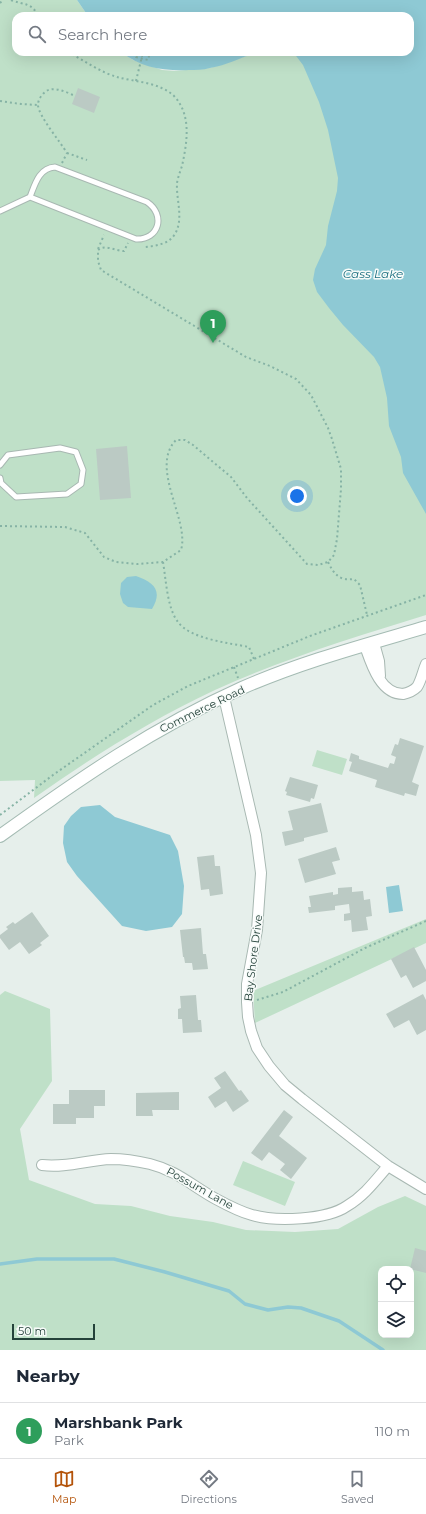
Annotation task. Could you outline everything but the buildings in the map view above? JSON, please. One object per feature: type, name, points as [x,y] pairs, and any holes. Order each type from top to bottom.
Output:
[{"type":"main road","name":"Commerce Road","points":[[0,836],[121,752],[173,722],[242,688],[296,668],[426,627]]},
{"type":"street","points":[[369,644],[379,661],[380,680],[394,692],[401,694],[414,689],[418,684],[426,664]]},
{"type":"street","name":"Bay Shore Drive","points":[[224,697],[256,835],[261,873],[257,930],[247,984],[248,1017],[257,1048],[269,1066],[286,1085],[302,1099],[388,1166],[426,1189]]},
{"type":"street","name":"Possum Lane","points":[[42,1165],[61,1166],[111,1159],[133,1160],[168,1169],[183,1177],[217,1200],[252,1215],[268,1218],[300,1219],[326,1215],[346,1207],[365,1193],[388,1166]]},
{"type":"lane","points":[[0,211],[30,198],[130,237],[142,240],[150,236],[158,221],[158,213],[153,206],[147,202],[55,167],[48,168],[42,172],[34,185],[30,198]]},
{"type":"lane","points":[[0,465],[8,455],[60,448],[76,452],[83,470],[81,484],[67,494],[16,497],[1,483],[0,478]]},
{"type":"path","points":[[0,3],[4,0]]},
{"type":"path","points":[[11,0],[30,5],[36,12]]},
{"type":"path","points":[[75,56],[108,74],[160,88],[174,97],[184,111],[187,127],[182,166],[177,182],[179,225],[174,236],[165,243],[155,246],[142,247]]},
{"type":"path","points":[[136,56],[148,60],[149,56]]},
{"type":"path","points":[[136,81],[142,58]]},
{"type":"path","points":[[75,96],[59,90],[50,89],[45,91],[38,105],[41,115],[67,153],[88,160]]},
{"type":"path","points":[[0,101],[38,105]]},
{"type":"path","points":[[60,169],[67,153]]},
{"type":"path","points":[[98,250],[105,248],[124,251],[129,245],[130,237]]},
{"type":"path","points":[[0,526],[65,527],[84,533],[104,557],[116,562],[137,564],[163,562],[181,550],[183,543],[183,534],[171,495],[168,479],[168,462],[172,445],[176,440],[185,440],[203,452],[231,477],[247,498],[308,564],[318,565],[328,562],[334,555],[337,539],[341,490],[340,469],[328,428],[311,395],[296,379],[270,366],[246,357],[101,270],[98,261],[98,250],[102,242]]},
{"type":"path","points":[[124,244],[129,245]]},
{"type":"path","points":[[163,562],[171,607],[177,621],[182,627],[200,636],[249,647],[254,659]]},
{"type":"path","points":[[328,562],[338,577],[347,580],[354,579],[360,585],[368,615]]},
{"type":"path","points":[[0,815],[53,775],[154,705],[188,686],[368,615],[426,595]]},
{"type":"path","points":[[247,1002],[256,1001],[266,996],[283,992],[365,948],[426,921]]},
{"type":"green space","points":[[0,0],[77,0],[85,12],[12,12],[12,56],[127,56],[133,60],[162,70],[174,71],[210,68],[246,56],[414,56],[414,12],[426,0],[426,615],[293,658],[215,690],[122,740],[34,798],[35,780],[0,781]]},
{"type":"green space","points":[[317,750],[347,759],[342,775],[312,766]]},
{"type":"green space","points":[[426,919],[426,943],[255,1023],[253,991]]},
{"type":"green space","points":[[5,991],[50,1009],[52,1081],[20,1129],[29,1180],[95,1204],[131,1206],[170,1216],[213,1222],[246,1230],[295,1232],[338,1229],[378,1207],[405,1196],[426,1206],[426,1350],[0,1350],[0,995]]},
{"type":"green space","points":[[243,1161],[295,1182],[285,1206],[233,1185]]},
{"type":"water","name":"Cass Lake","points":[[77,0],[426,0],[426,514],[403,473],[401,457],[389,426],[387,398],[380,367],[374,357],[329,308],[317,292],[313,280],[315,269],[326,245],[328,226],[337,191],[338,178],[328,130],[319,102],[303,65],[296,56],[414,56],[414,12],[85,12]]},
{"type":"water","points":[[127,56],[247,56],[216,67],[202,70],[162,69],[145,65]]},
{"type":"water","points":[[136,576],[152,584],[157,592],[157,597],[152,609],[128,607],[123,603],[120,594],[121,583],[127,577]]},
{"type":"water","points":[[100,805],[115,817],[170,835],[178,851],[184,886],[182,914],[172,927],[146,931],[122,926],[77,876],[67,862],[63,843],[64,826],[71,816],[81,807]]},
{"type":"water","points":[[399,885],[403,911],[389,913],[386,887]]},
{"type":"waterway","points":[[0,1264],[37,1259],[114,1259],[229,1291],[245,1304],[268,1310],[288,1307],[301,1308],[339,1321],[383,1350]]},
{"type":"place","name":"Marshbank Park","points":[[213,343]]}]
